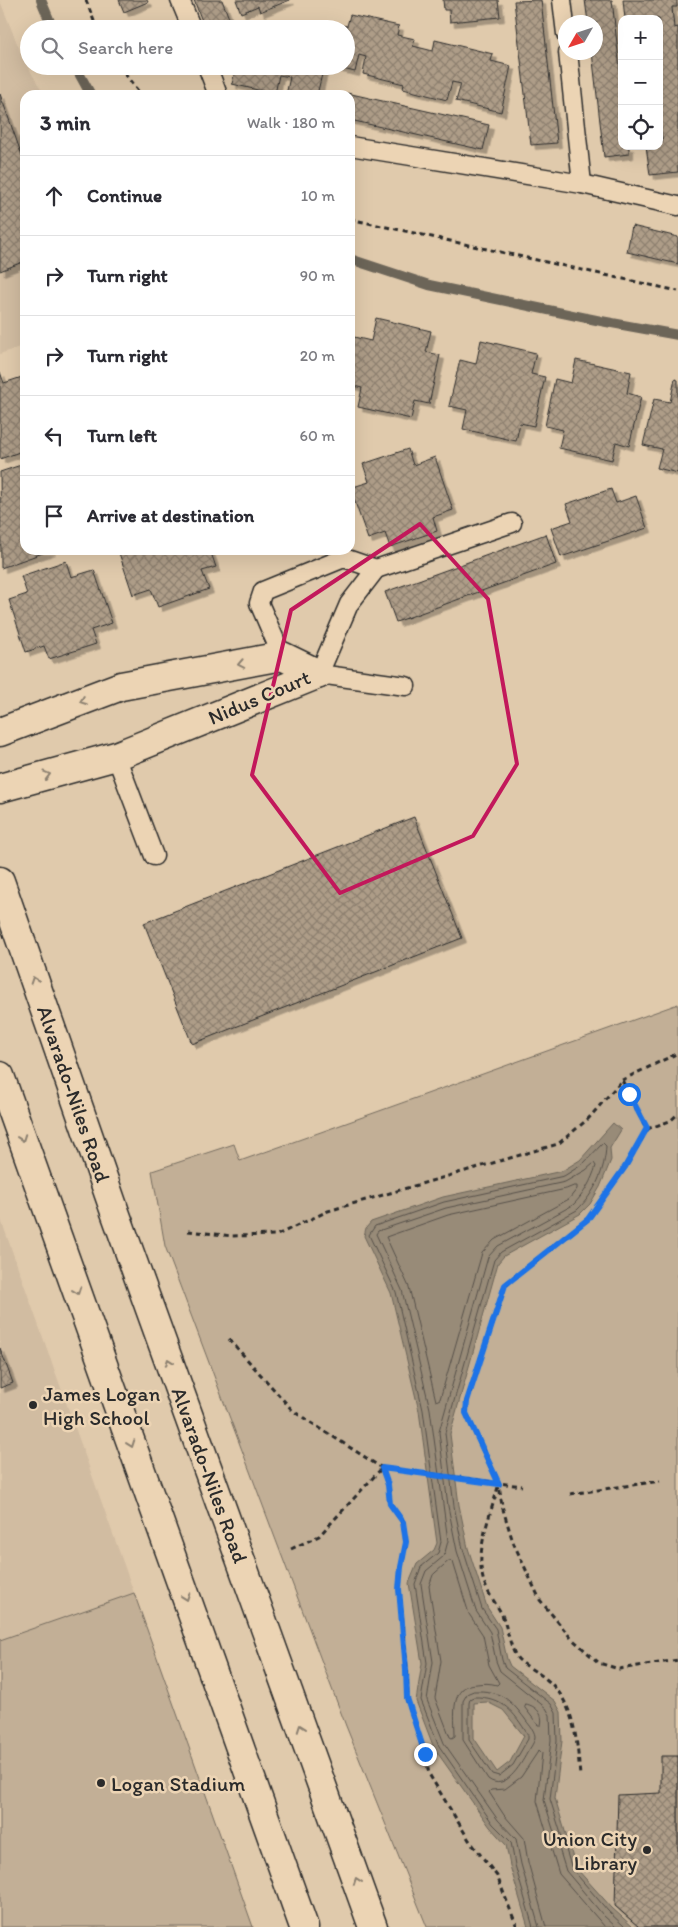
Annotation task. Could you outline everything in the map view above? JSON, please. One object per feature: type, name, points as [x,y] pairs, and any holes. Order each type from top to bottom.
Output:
[{"type":"main road","name":"Nidus Court","points":[[0,732],[121,686],[282,656],[320,674]]},
{"type":"main road","name":"Nidus Court","points":[[0,788],[116,756],[320,674]]},
{"type":"main road","name":"Alvarado-Niles Road","points":[[0,880],[115,1212],[373,1927]]},
{"type":"main road","points":[[0,1076],[304,1927]]},
{"type":"lane","points":[[180,0],[188,20]]},
{"type":"lane","points":[[562,0],[564,15]]},
{"type":"lane","points":[[569,60],[582,184]]},
{"type":"lane","points":[[210,75],[216,90]]},
{"type":"lane","points":[[355,147],[582,184],[678,206]]},
{"type":"lane","points":[[406,686],[320,674],[349,604],[376,569],[512,523]]},
{"type":"lane","points":[[282,656],[259,603],[263,591],[344,558],[376,569]]},
{"type":"lane","points":[[116,756],[154,856]]},
{"type":"path","points":[[86,0],[94,20]]},
{"type":"path","points":[[126,75],[137,90]]},
{"type":"path","points":[[355,220],[678,290]]},
{"type":"path","points":[[188,1231],[232,1236],[277,1235],[328,1211],[558,1144],[588,1119],[622,1080],[678,1053]]},
{"type":"path","points":[[622,1080],[647,1128]]},
{"type":"path","points":[[678,1114],[670,1121],[647,1128],[625,1167],[588,1219],[505,1285],[467,1401],[466,1413],[499,1484],[502,1506],[513,1542],[540,1600],[570,1638],[599,1664],[619,1669],[678,1660]]},
{"type":"path","points":[[228,1339],[293,1411],[382,1468],[522,1486]]},
{"type":"path","points":[[291,1549],[319,1536],[382,1468]]},
{"type":"path","points":[[382,1468],[388,1485],[390,1504],[403,1522],[406,1542],[399,1589],[407,1698],[425,1754],[429,1774],[468,1840],[496,1876],[517,1927]]},
{"type":"path","points":[[570,1494],[660,1481]]},
{"type":"path","points":[[499,1484],[482,1547],[481,1563],[485,1586],[503,1617],[517,1658],[546,1678],[560,1692],[571,1715],[580,1776]]},
{"type":"highlighted area","points":[[420,524],[488,599],[517,764],[473,836],[340,893],[252,775],[291,610]]},
{"type":"shaded area","points":[[0,1],[20,51],[20,75],[33,75],[41,90],[20,90],[20,347],[0,354]]},
{"type":"shaded area","points":[[678,1004],[678,1927],[427,1927],[346,1726],[165,1246],[152,1171],[234,1144],[240,1161]]},
{"type":"shaded area","name":"Logan Stadium","points":[[0,1217],[134,1593],[253,1927],[0,1927]]},
{"type":"shaded area","name":"Logan Stadium","points":[[134,1593],[253,1927],[0,1927],[0,1640]]},
{"type":"water","points":[[613,1123],[621,1130],[610,1148],[611,1160],[600,1187],[590,1204],[580,1214],[504,1256],[498,1263],[450,1434],[459,1505],[468,1548],[487,1607],[500,1627],[507,1659],[510,1666],[555,1701],[561,1712],[562,1741],[555,1798],[576,1868],[612,1908],[633,1927],[528,1927],[510,1866],[506,1845],[490,1827],[434,1748],[416,1701],[422,1663],[409,1583],[417,1564],[434,1550],[437,1543],[419,1411],[391,1293],[364,1236],[366,1228],[371,1222],[443,1197],[562,1171],[580,1160]],"holes":[[[487,1702],[503,1710],[524,1736],[510,1762],[497,1772],[474,1738],[474,1703]]]},
{"type":"building","points":[[119,0],[147,0],[148,2],[124,12]]},
{"type":"building","points":[[194,0],[222,0],[230,20],[202,20]]},
{"type":"building","points":[[236,0],[290,0],[260,12],[258,6],[241,13]]},
{"type":"building","points":[[443,0],[498,0],[500,17],[450,22],[449,10],[444,10]]},
{"type":"building","points":[[541,0],[557,143],[531,145],[514,1]]},
{"type":"building","points":[[585,0],[612,0],[618,52],[618,150],[629,150],[629,154],[604,157],[593,60],[603,60],[603,15],[587,15]]},
{"type":"building","points":[[623,0],[677,0],[677,7],[672,7],[674,28],[678,27],[678,172],[650,175],[647,150],[663,150],[663,15],[625,15]]},
{"type":"building","points":[[350,15],[399,26],[397,35],[415,39],[413,46],[433,51],[435,40],[493,54],[491,61],[511,66],[501,112],[456,101],[461,84],[452,82],[447,100],[403,89],[404,84],[363,74],[366,57],[359,55],[355,72],[355,20],[349,20]]},
{"type":"building","points":[[234,75],[279,75],[276,90],[258,90],[232,84]]},
{"type":"building","points":[[279,75],[322,75],[318,90],[287,90],[290,77]]},
{"type":"building","points":[[0,94],[20,150],[20,263],[0,271]]},
{"type":"building","points":[[355,95],[489,125],[483,150],[355,121]]},
{"type":"building","points":[[632,226],[678,237],[678,264],[627,252]]},
{"type":"building","points":[[376,318],[431,331],[426,352],[440,355],[429,404],[415,401],[411,419],[358,407],[362,388],[355,386],[355,337],[371,341]]},
{"type":"building","points":[[481,340],[536,353],[531,374],[545,377],[534,426],[520,423],[516,441],[463,429],[467,410],[449,406],[460,360],[476,364]]},
{"type":"building","points":[[576,360],[631,372],[627,393],[641,397],[629,446],[616,442],[612,460],[559,448],[563,430],[545,426],[555,379],[571,383]]},
{"type":"building","points":[[0,372],[4,383],[20,378],[20,452],[0,459]]},
{"type":"building","points":[[675,379],[678,380],[678,473],[657,468],[662,449],[643,445],[654,399],[670,402]]},
{"type":"building","points":[[408,449],[413,465],[435,457],[453,510],[433,517],[437,531],[390,547],[385,533],[368,539],[355,502],[355,486],[369,482],[363,464]]},
{"type":"building","points":[[20,465],[20,555],[37,555],[1,568],[0,472]]},
{"type":"building","points":[[611,489],[616,503],[636,496],[647,528],[561,557],[551,528],[572,521],[566,504]]},
{"type":"building","points":[[546,534],[556,564],[396,622],[385,592]]},
{"type":"building","points":[[120,555],[212,555],[216,567],[202,571],[209,589],[158,607],[151,589],[133,595]]},
{"type":"building","points":[[66,561],[71,577],[94,570],[112,623],[91,630],[96,644],[49,659],[44,646],[26,652],[9,600],[27,594],[21,576]]},
{"type":"building","points":[[414,817],[462,938],[192,1044],[144,923]]},
{"type":"building","points":[[0,1348],[13,1383],[0,1388]]},
{"type":"building","name":"Union City Library","points":[[661,1756],[678,1756],[678,1927],[639,1927],[615,1906],[618,1795],[661,1793]]},
{"type":"waterway","points":[[41,0],[49,20]]},
{"type":"waterway","points":[[80,75],[88,90]]},
{"type":"waterway","points":[[355,261],[429,285],[678,335]]},
{"type":"place","name":"James Logan High School","points":[[33,1405]]},
{"type":"place","name":"Logan Stadium","points":[[101,1783]]},
{"type":"place","name":"Union City Library","points":[[647,1850]]},
{"type":"route","points":[[425,1754],[407,1698],[399,1589],[406,1542],[403,1522],[390,1504],[388,1485],[382,1468],[499,1484],[466,1413],[467,1401],[505,1285],[588,1219],[625,1167],[647,1128],[629,1094]]}]
